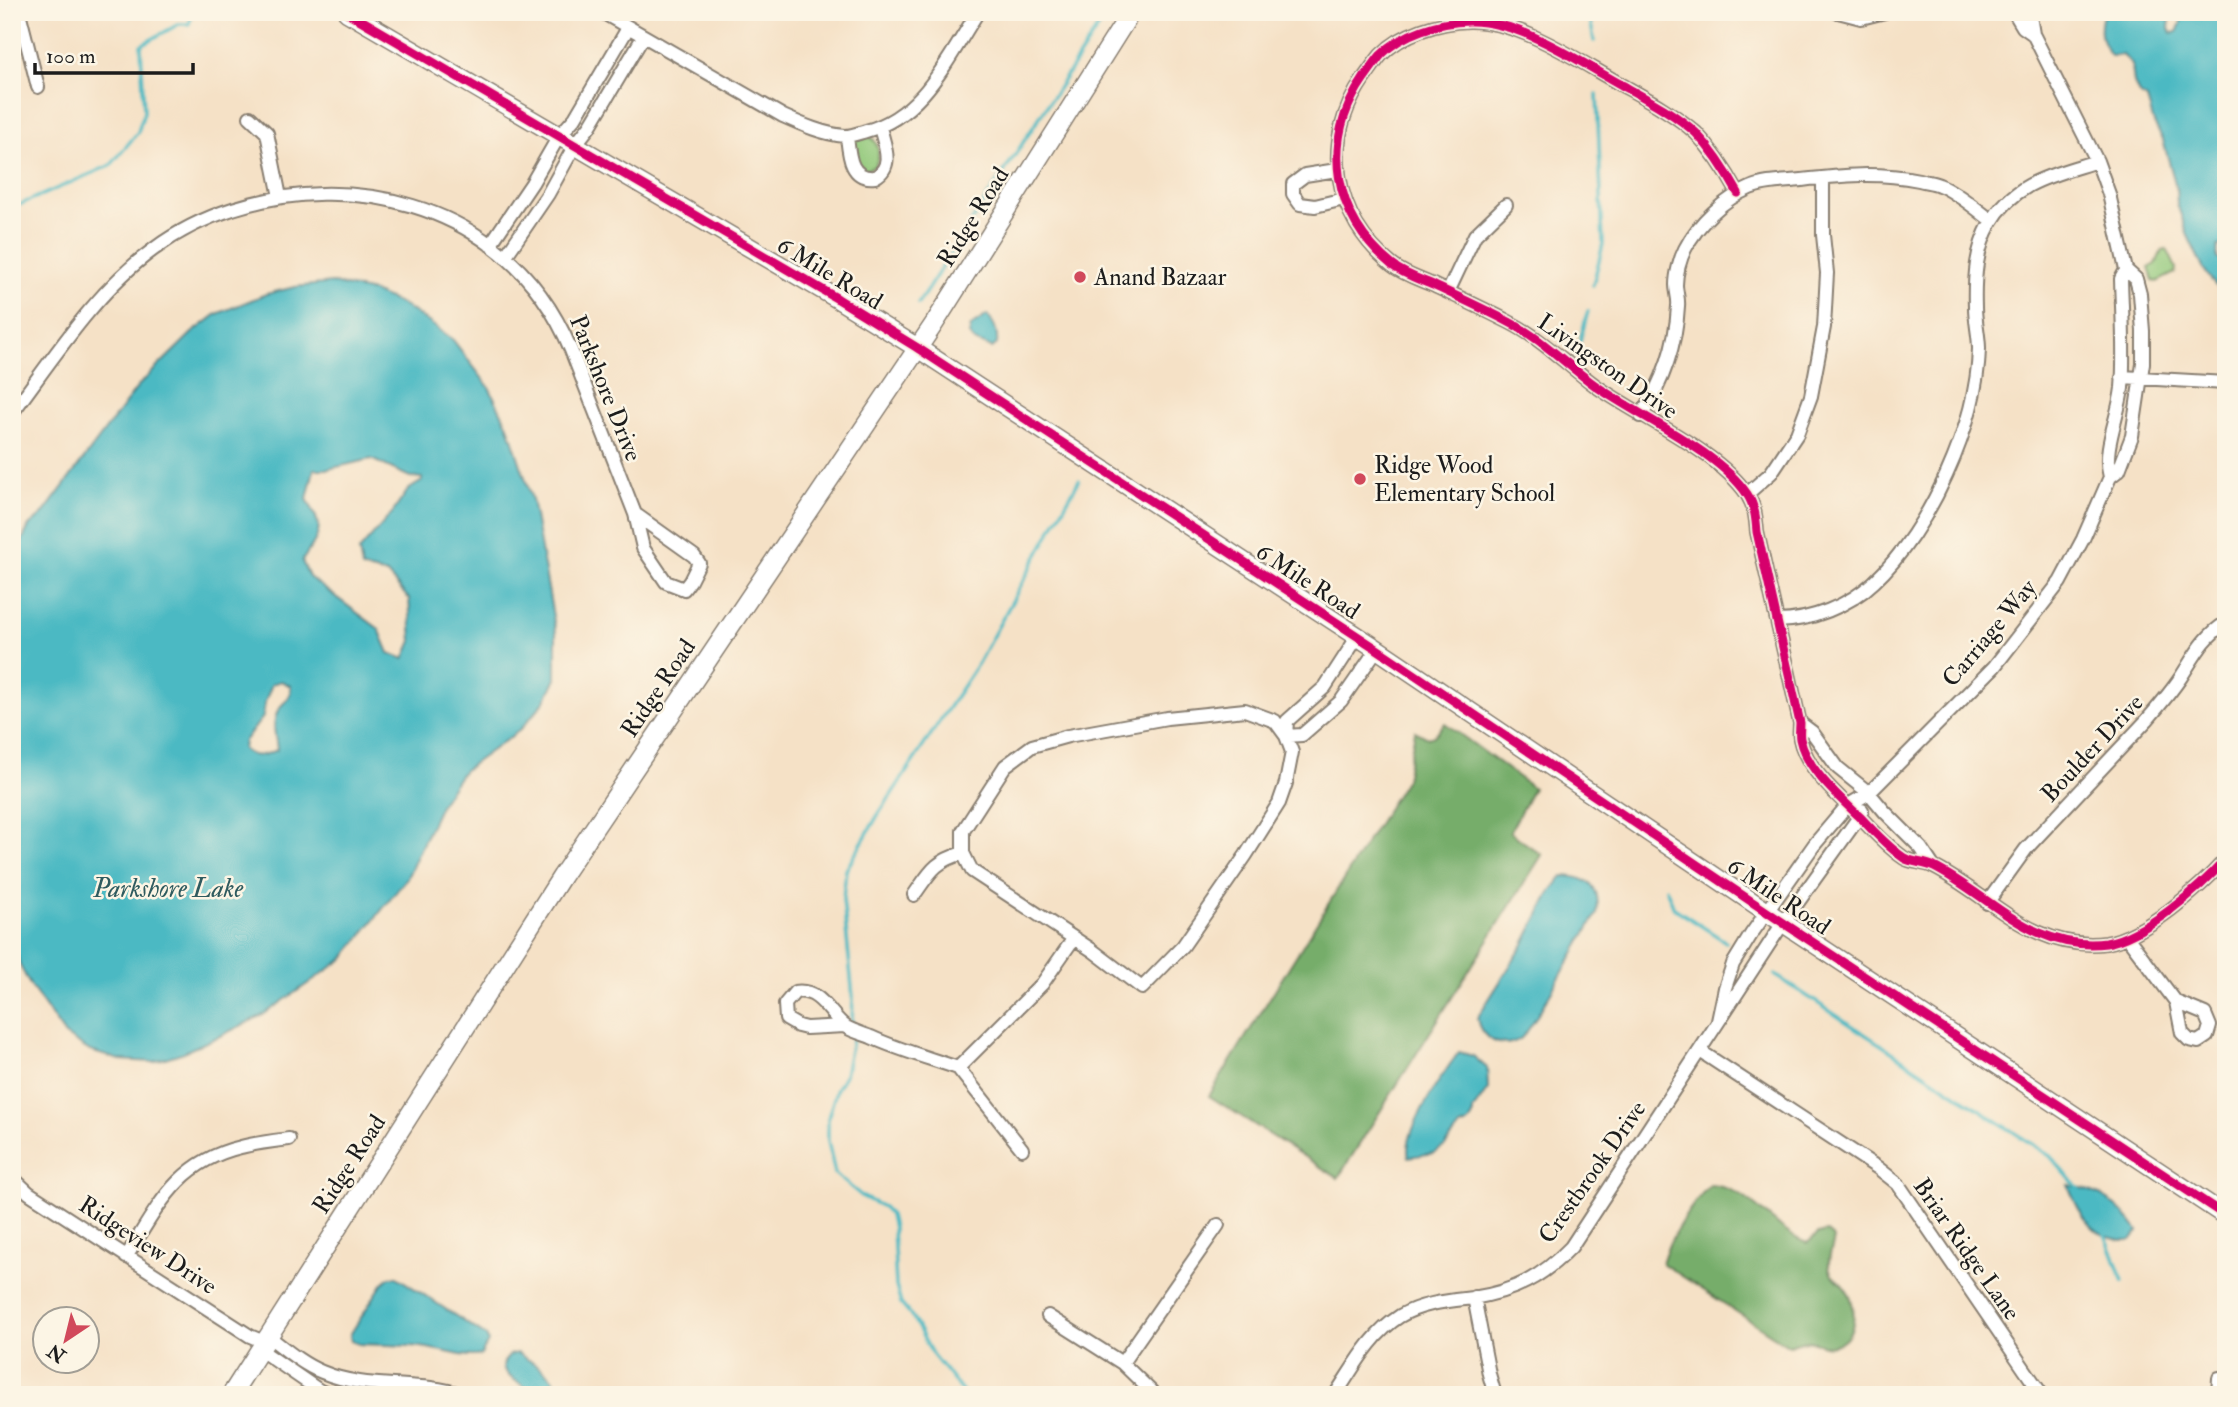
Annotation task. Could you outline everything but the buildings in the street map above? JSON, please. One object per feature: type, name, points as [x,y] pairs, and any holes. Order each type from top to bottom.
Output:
[{"type":"street","points":[[19,12],[38,87]]},
{"type":"street","name":"6 Mile Road","points":[[347,12],[916,348],[1358,636],[1783,923],[2226,1216]]},
{"type":"street","points":[[602,12],[783,116],[812,129],[847,136],[880,127],[904,113],[928,89],[978,12]]},
{"type":"street","name":"Ridge Road","points":[[231,1395],[562,876],[965,276],[1131,12]]},
{"type":"street","points":[[1838,12],[1861,18],[1885,12]]},
{"type":"street","name":"Carriage Way","points":[[2014,12],[2023,27],[2034,34]]},
{"type":"street","name":"Carriage Way","points":[[1767,912],[1814,845],[1847,806],[1869,793],[1994,667],[2060,582],[2110,477],[2119,470],[2127,453],[2142,377],[2142,306],[2136,279],[2126,270],[2109,194],[2096,161],[2034,34],[2026,12]]},
{"type":"street","name":"Livingston Drive","points":[[1738,193],[1703,141],[1679,120],[1595,70],[1527,35],[1470,17],[1415,33],[1383,53],[1360,83],[1338,140],[1337,170],[1344,199],[1369,242],[1394,266],[1512,323],[1596,386],[1706,454],[1747,494],[1755,513],[1800,723],[1800,738],[1806,753],[1830,789],[1875,833],[1906,859],[1933,866]]},
{"type":"street","points":[[490,245],[532,183],[559,136],[575,118],[628,28]]},
{"type":"street","points":[[505,257],[548,194],[575,145],[590,126],[643,37]]},
{"type":"street","points":[[250,117],[267,133],[280,197]]},
{"type":"street","points":[[847,136],[852,167],[864,176],[875,177],[881,174],[888,159],[880,127]]},
{"type":"street","points":[[1777,621],[1822,614],[1872,583],[1900,554],[1944,480],[1957,449],[1974,393],[1979,349],[1975,277],[1978,251],[1992,221],[2014,194],[2038,180],[2096,161]]},
{"type":"street","points":[[1337,170],[1305,175],[1293,184],[1293,194],[1300,204],[1315,206],[1344,199]]},
{"type":"street","points":[[1641,416],[1655,395],[1671,355],[1679,303],[1676,285],[1685,248],[1712,215],[1738,193],[1754,186],[1889,174],[1940,185],[1992,221]]},
{"type":"street","points":[[1747,494],[1771,473],[1797,434],[1811,396],[1824,327],[1827,272],[1823,235],[1823,178]]},
{"type":"street","name":"Parkshore Drive","points":[[12,413],[100,299],[138,261],[171,237],[236,207],[280,197],[328,194],[371,198],[408,205],[453,222],[505,257],[537,291],[563,331],[635,514],[643,548],[666,582],[684,589],[699,563],[694,556],[635,514]]},
{"type":"street","points":[[1448,292],[1475,235],[1506,205]]},
{"type":"street","name":"Carriage Way","points":[[2110,477],[2106,465],[2122,377],[2121,279],[2126,270]]},
{"type":"street","points":[[2122,377],[2226,383]]},
{"type":"street","name":"Boulder Drive","points":[[1987,903],[2026,849],[2165,700],[2197,652],[2216,629],[2226,623]]},
{"type":"street","points":[[1286,736],[1287,721],[1325,687],[1358,636]]},
{"type":"street","points":[[1286,736],[1302,735],[1341,701],[1377,649]]},
{"type":"street","points":[[1245,710],[1275,721],[1286,736],[1292,752],[1279,803],[1183,946],[1142,988],[1074,938],[972,871],[963,853],[963,831],[1005,766],[1032,747],[1068,736],[1167,718],[1245,710]]},
{"type":"street","points":[[1800,723],[1812,732],[1838,768],[1869,793],[1921,848],[1933,866],[2025,926],[2060,941],[2093,944],[2128,938],[2205,882],[2226,859]]},
{"type":"street","name":"Carriage Way","points":[[1783,923],[1859,817],[1869,793]]},
{"type":"street","points":[[914,895],[943,859],[963,853]]},
{"type":"street","name":"Crestbrook Drive","points":[[1718,1021],[1733,964],[1767,912]]},
{"type":"street","name":"Crestbrook Drive","points":[[1335,1395],[1369,1344],[1401,1315],[1438,1303],[1515,1288],[1536,1278],[1571,1247],[1783,923]]},
{"type":"street","points":[[958,1068],[1042,984],[1074,938]]},
{"type":"street","points":[[2128,938],[2176,1002]]},
{"type":"street","points":[[845,1026],[798,1026],[786,1019],[785,1004],[794,992],[811,994],[845,1026],[896,1048],[958,1068],[1022,1149]]},
{"type":"street","name":"Briar Ridge Lane","points":[[1700,1052],[1878,1168],[1898,1185],[2042,1395]]},
{"type":"street","points":[[126,1257],[164,1197],[183,1175],[200,1163],[226,1152],[289,1139]]},
{"type":"street","name":"Ridgeview Drive","points":[[12,1177],[29,1193],[126,1257],[250,1336],[264,1342]]},
{"type":"street","points":[[1122,1363],[1218,1225]]},
{"type":"street","points":[[1474,1297],[1495,1395]]},
{"type":"street","points":[[1048,1316],[1122,1363],[1155,1395]]},
{"type":"street","points":[[264,1342],[324,1373],[411,1390],[447,1390],[463,1395]]},
{"type":"street","points":[[264,1342],[320,1391],[330,1395]]},
{"type":"street","points":[[2218,1395],[2219,1378]]},
{"type":"green space","points":[[868,135],[877,145],[878,158],[875,166],[864,171],[855,164],[853,140]]},
{"type":"green space","points":[[2167,249],[2176,268],[2175,273],[2157,282],[2153,280],[2149,268],[2156,264],[2162,250]]},
{"type":"green space","points":[[1445,723],[1533,788],[1510,832],[1542,855],[1338,1178],[1209,1096],[1406,779],[1415,731],[1428,738],[1434,736]]},
{"type":"green space","points":[[1710,1185],[1737,1193],[1794,1237],[1807,1243],[1818,1234],[1827,1232],[1834,1238],[1829,1266],[1832,1275],[1848,1294],[1854,1318],[1844,1339],[1833,1345],[1808,1341],[1789,1346],[1662,1263],[1682,1221]]},
{"type":"water","points":[[2104,12],[2171,12],[2171,33],[2177,32],[2181,23],[2180,12],[2226,12],[2226,245],[2218,246],[2217,258],[2226,264],[2226,292],[2215,285],[2203,268],[2189,238],[2177,204],[2176,187],[2163,140],[2154,123],[2147,99],[2139,94],[2134,83],[2132,65],[2123,55],[2111,56],[2104,46],[2101,24]]},
{"type":"water","name":"Parkshore Lake","points":[[332,283],[373,292],[403,305],[453,340],[489,387],[508,426],[532,499],[556,633],[556,679],[544,702],[520,730],[463,771],[441,803],[407,878],[343,959],[263,1015],[222,1035],[153,1062],[120,1060],[90,1051],[65,1035],[30,985],[20,966],[15,948],[12,926],[12,561],[29,526],[42,515],[139,385],[192,333],[217,314],[266,294],[295,287]],"holes":[[[371,459],[410,477],[422,478],[422,481],[408,490],[359,551],[362,568],[387,574],[409,599],[412,641],[404,659],[389,653],[379,629],[309,577],[302,561],[318,531],[316,518],[307,499],[314,469],[328,469]],[[281,681],[291,686],[289,696],[276,716],[274,730],[277,750],[263,755],[251,754],[243,749],[244,741],[263,717],[272,684]]]},
{"type":"water","points":[[987,315],[997,336],[997,344],[992,348],[974,341],[969,335],[971,326]]},
{"type":"water","points":[[1563,876],[1587,881],[1592,885],[1597,897],[1597,914],[1526,1033],[1513,1042],[1499,1043],[1487,1037],[1477,1018],[1524,944],[1551,891]]},
{"type":"water","points":[[1459,1052],[1473,1056],[1487,1068],[1488,1089],[1473,1110],[1468,1124],[1460,1127],[1445,1146],[1434,1153],[1409,1157],[1408,1147],[1417,1119]]},
{"type":"water","points":[[2068,1185],[2090,1191],[2108,1200],[2124,1213],[2138,1231],[2131,1240],[2118,1239],[2098,1231],[2077,1207]]},
{"type":"water","points":[[390,1277],[397,1277],[486,1336],[488,1342],[481,1355],[467,1356],[421,1347],[359,1344],[351,1341],[353,1330],[383,1283]]},
{"type":"water","points":[[517,1353],[551,1377],[557,1388],[553,1395],[536,1395],[509,1376],[503,1368],[504,1362],[510,1355]]},
{"type":"waterway","points":[[12,208],[111,165],[138,132],[144,112],[141,45],[179,24],[189,24],[193,12]]},
{"type":"waterway","points":[[918,304],[1108,12]]},
{"type":"waterway","points":[[1589,12],[1594,41]]},
{"type":"waterway","points":[[1593,285],[1603,244],[1597,94]]},
{"type":"waterway","points":[[1576,355],[1588,311]]},
{"type":"waterway","points":[[852,1023],[853,997],[843,899],[846,870],[878,815],[978,663],[1079,480]]},
{"type":"waterway","points":[[1666,888],[1674,908],[1726,942]]},
{"type":"waterway","points":[[1775,975],[2050,1156],[2079,1189]]},
{"type":"waterway","points":[[852,1040],[845,1075],[837,1088],[828,1118],[828,1141],[835,1174],[863,1197],[883,1207],[890,1215],[896,1286],[901,1304],[913,1318],[932,1354],[965,1395]]},
{"type":"waterway","points":[[2105,1234],[2123,1281]]},
{"type":"cycle path","points":[[347,12],[916,347],[1377,649],[1776,918],[2226,1216]]},
{"type":"cycle path","points":[[1738,193],[1702,140],[1669,112],[1547,43],[1488,22],[1469,21],[1434,26],[1410,35],[1390,47],[1364,78],[1350,102],[1338,152],[1339,177],[1346,201],[1372,246],[1392,265],[1521,328],[1596,386],[1698,449],[1734,478],[1747,494],[1755,513],[1800,723],[1803,750],[1825,782],[1898,854],[1908,860],[1934,867],[2035,931],[2080,944],[2106,943],[2137,931],[2187,897],[2226,859]]},
{"type":"place","name":"Anand Bazaar","points":[[1080,277]]},
{"type":"place","name":"Ridge Wood Elementary School","points":[[1360,479]]}]
